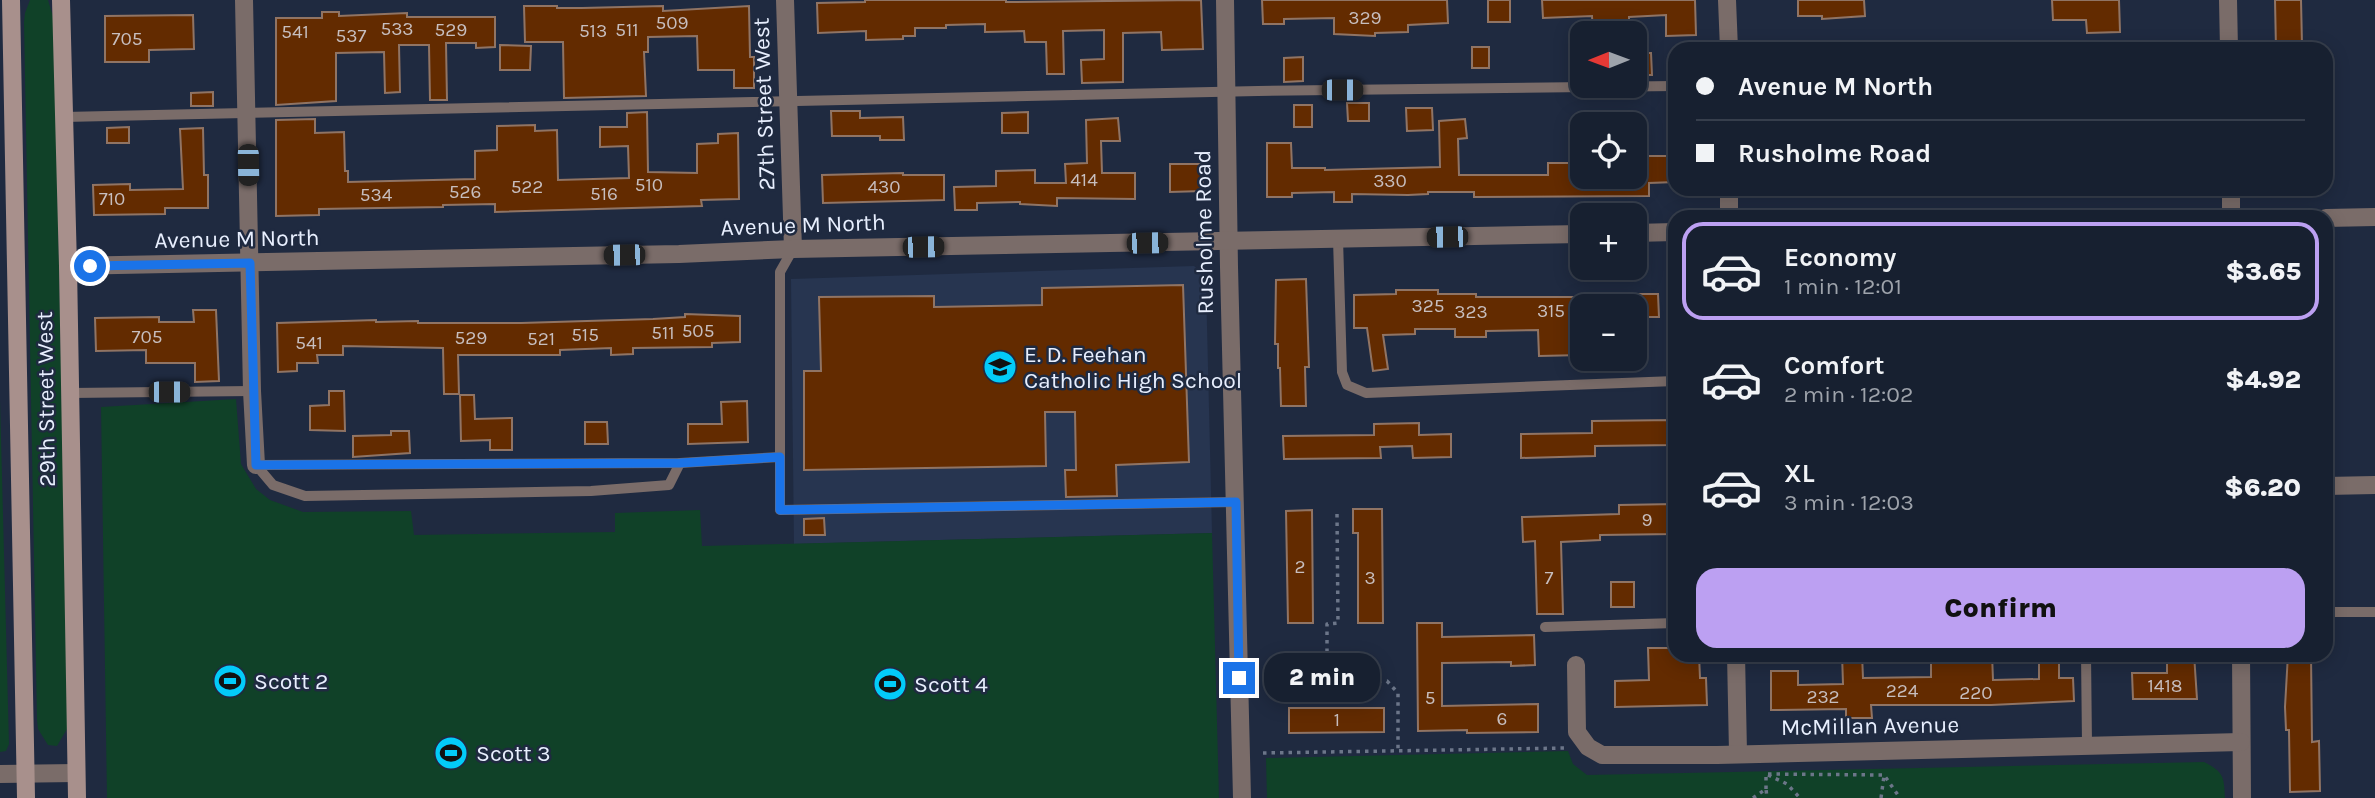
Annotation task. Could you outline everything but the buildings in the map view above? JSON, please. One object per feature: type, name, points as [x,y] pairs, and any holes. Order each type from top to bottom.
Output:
[{"type":"street","name":"29th Street West","points":[[11,0],[7,118],[26,798]]},
{"type":"street","name":"29th Street West","points":[[61,0],[77,798]]},
{"type":"street","points":[[244,0],[256,465]]},
{"type":"street","name":"27th Street West","points":[[785,0],[793,249]]},
{"type":"street","name":"Rusholme Road","points":[[1225,0],[1228,241],[1242,798]]},
{"type":"street","points":[[1727,0],[1728,42]]},
{"type":"street","points":[[2228,0],[2229,42]]},
{"type":"street","points":[[2333,218],[2375,217]]},
{"type":"street","points":[[1647,233],[1668,232]]},
{"type":"street","name":"Avenue M North","points":[[68,266],[1570,234]]},
{"type":"street","points":[[2333,486],[2375,485]]},
{"type":"street","points":[[1736,662],[1738,753]]},
{"type":"street","points":[[2241,662],[2242,798]]},
{"type":"street","points":[[1576,665],[1577,732],[1588,747]]},
{"type":"street","name":"McMillan Avenue","points":[[1588,747],[1601,755],[1621,756],[2241,742]]},
{"type":"street","points":[[0,774],[76,773]]},
{"type":"lane","points":[[64,117],[788,100],[1668,86]]},
{"type":"lane","points":[[1338,239],[1342,372],[1347,386],[1366,393],[1668,381]]},
{"type":"lane","points":[[793,249],[779,272],[780,510],[1236,502]]},
{"type":"lane","points":[[70,393],[252,391]]},
{"type":"lane","points":[[256,465],[680,463],[780,457]]},
{"type":"lane","points":[[256,465],[273,485],[305,496],[591,491],[669,485],[680,463]]},
{"type":"lane","points":[[2333,612],[2375,612]]},
{"type":"lane","points":[[1545,627],[1668,623]]},
{"type":"lane","points":[[2086,662],[2087,745]]},
{"type":"path","points":[[1337,514],[1338,623],[1327,624],[1327,682],[1387,681],[1398,693],[1398,751]]},
{"type":"path","points":[[1263,753],[1588,747]]},
{"type":"path","points":[[1767,753],[1767,798]]},
{"type":"path","points":[[1766,774],[1884,775]]},
{"type":"path","points":[[1766,774],[1787,784],[1800,798]]},
{"type":"path","points":[[1881,798],[1884,775]]},
{"type":"path","points":[[1884,775],[1900,798]]},
{"type":"path","points":[[1753,798],[1766,789]]},
{"type":"shaded area","name":"E. D. Feehan Catholic High School","points":[[1194,266],[1203,274],[1206,285],[1212,533],[794,544],[791,279]]},
{"type":"green space","points":[[30,0],[48,0],[54,20],[68,703],[67,729],[57,746],[48,745],[38,729],[37,720],[24,22]]},
{"type":"green space","points":[[236,399],[241,464],[256,489],[270,500],[303,512],[411,511],[414,535],[615,532],[615,513],[700,510],[702,546],[1212,533],[1219,798],[107,798],[101,407]]},
{"type":"green space","points":[[0,400],[9,744],[6,751],[0,752]]},
{"type":"green space","points":[[1568,751],[1573,764],[1587,775],[2204,762],[2222,776],[2225,798],[1267,798],[1266,758]]},
{"type":"place","name":"E. D. Feehan Catholic High School","points":[[1000,367]]},
{"type":"place","name":"Scott 2","points":[[230,681]]},
{"type":"place","name":"Scott 4","points":[[890,684]]},
{"type":"place","name":"Scott 3","points":[[451,753]]},
{"type":"route","points":[[90,266],[250,263],[256,465],[680,463],[780,457],[780,510],[1236,502],[1239,678]]}]
